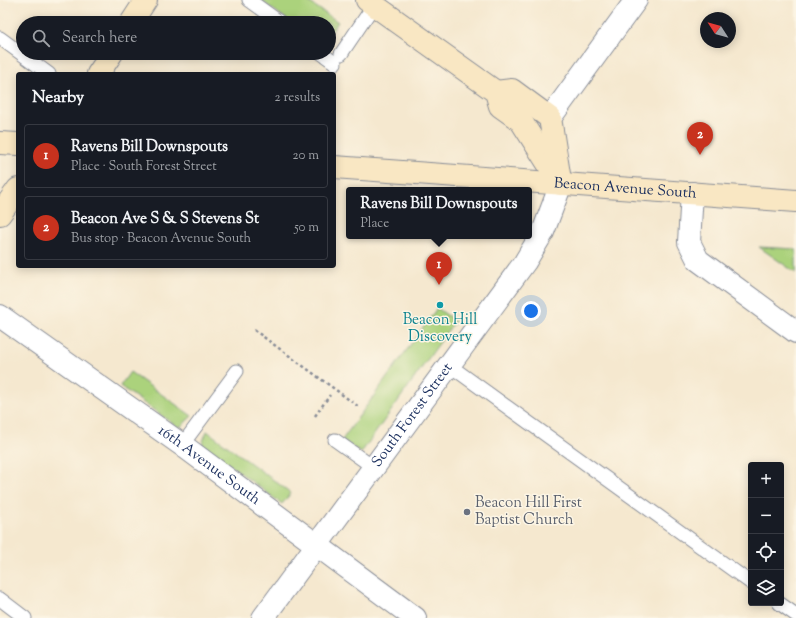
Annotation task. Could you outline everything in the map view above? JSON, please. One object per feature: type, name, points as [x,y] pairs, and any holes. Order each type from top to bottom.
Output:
[{"type":"street","points":[[136,16],[146,0]]},
{"type":"street","points":[[550,118],[636,0]]},
{"type":"street","points":[[370,3],[496,92],[500,106],[521,121],[561,184]]},
{"type":"street","points":[[99,72],[107,60]]},
{"type":"street","points":[[496,92],[512,90],[550,118],[561,184]]},
{"type":"street","points":[[0,143],[16,144]]},
{"type":"street","name":"Beacon Avenue South","points":[[336,167],[796,201]]},
{"type":"street","name":"South Forest Street","points":[[263,618],[525,262],[543,232],[561,184]]},
{"type":"street","points":[[0,214],[16,192]]},
{"type":"street","points":[[692,193],[689,242],[698,260],[796,332]]},
{"type":"street","name":"16th Avenue South","points":[[0,316],[182,445],[415,618]]},
{"type":"lane","points":[[249,0],[271,16]]},
{"type":"lane","points":[[336,57],[338,58],[370,3]]},
{"type":"lane","points":[[0,38],[16,50]]},
{"type":"lane","points":[[30,60],[46,72]]},
{"type":"lane","points":[[449,365],[748,581]]},
{"type":"lane","points":[[182,445],[237,371]]},
{"type":"lane","points":[[335,440],[374,467]]},
{"type":"lane","points":[[0,599],[25,618]]},
{"type":"lane","points":[[783,606],[796,615]]},
{"type":"path","points":[[254,330],[359,407]]},
{"type":"path","points":[[314,416],[330,395]]},
{"type":"green space","points":[[260,0],[306,0],[329,16],[282,16]]},
{"type":"green space","points":[[759,247],[796,249],[796,273]]},
{"type":"green space","points":[[437,308],[455,321],[361,453],[342,440]]},
{"type":"green space","points":[[130,372],[192,416],[179,428],[120,386]]},
{"type":"green space","points":[[207,431],[291,493],[282,504],[202,444]]},
{"type":"place","name":"Beacon Ave S & S Stevens St","points":[[700,155]]},
{"type":"place","name":"Ravens Bill Downspouts","points":[[439,285]]},
{"type":"place","name":"Beacon Hill Discovery","points":[[440,305]]},
{"type":"place","name":"Beacon Hill First Baptist Church","points":[[467,512]]}]
